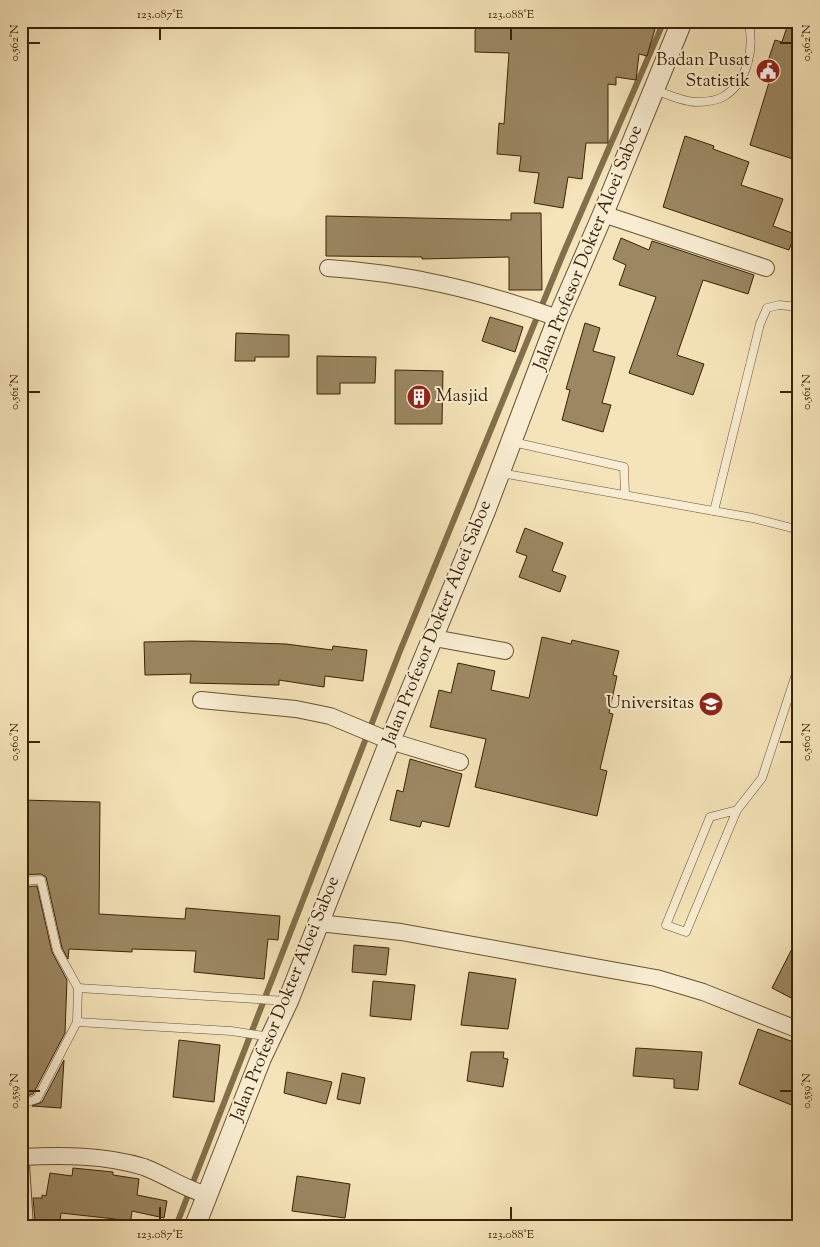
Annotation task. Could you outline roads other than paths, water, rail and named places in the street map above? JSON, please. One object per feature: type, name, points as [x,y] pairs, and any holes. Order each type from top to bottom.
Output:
[{"type":"street","name":"Jalan Profesor Dokter Aloei Saboe","points":[[195,1226],[196,1191],[280,1000],[319,923],[385,739],[434,638],[499,473],[511,441],[546,314],[603,214],[682,21]]},
{"type":"street","points":[[603,214],[766,268]]},
{"type":"street","points":[[328,268],[383,273],[444,283],[546,314]]},
{"type":"street","points":[[434,638],[505,652]]},
{"type":"street","points":[[201,700],[296,709],[330,716],[385,739],[460,762]]},
{"type":"street","points":[[319,923],[400,932],[656,978],[703,992],[799,1030]]},
{"type":"street","points":[[21,1157],[47,1156],[111,1160],[144,1168],[196,1191]]},
{"type":"street","points":[[21,1165],[25,1226]]},
{"type":"lane","points":[[654,90],[694,102],[713,100],[726,96],[746,69],[750,57],[748,21]]},
{"type":"lane","points":[[714,511],[760,324],[767,308],[779,305],[799,307]]},
{"type":"lane","points":[[511,441],[624,467],[625,495]]},
{"type":"lane","points":[[499,473],[761,520],[792,528],[799,534]]},
{"type":"lane","points":[[737,810],[710,818],[666,925],[686,932],[737,810],[762,778],[799,665]]},
{"type":"lane","points":[[21,881],[41,880],[57,950],[78,988],[76,1022],[37,1099],[21,1104]]},
{"type":"lane","points":[[78,988],[244,996],[280,1000]]},
{"type":"lane","points":[[76,1022],[231,1031],[265,1035]]},
{"type":"waterway","points":[[176,1226],[400,651],[563,254],[664,21]]},
{"type":"place","name":"Badan Pusat Statistik","points":[[768,71]]},
{"type":"place","name":"Masjid","points":[[419,397]]},
{"type":"place","name":"Universitas","points":[[711,704]]}]
